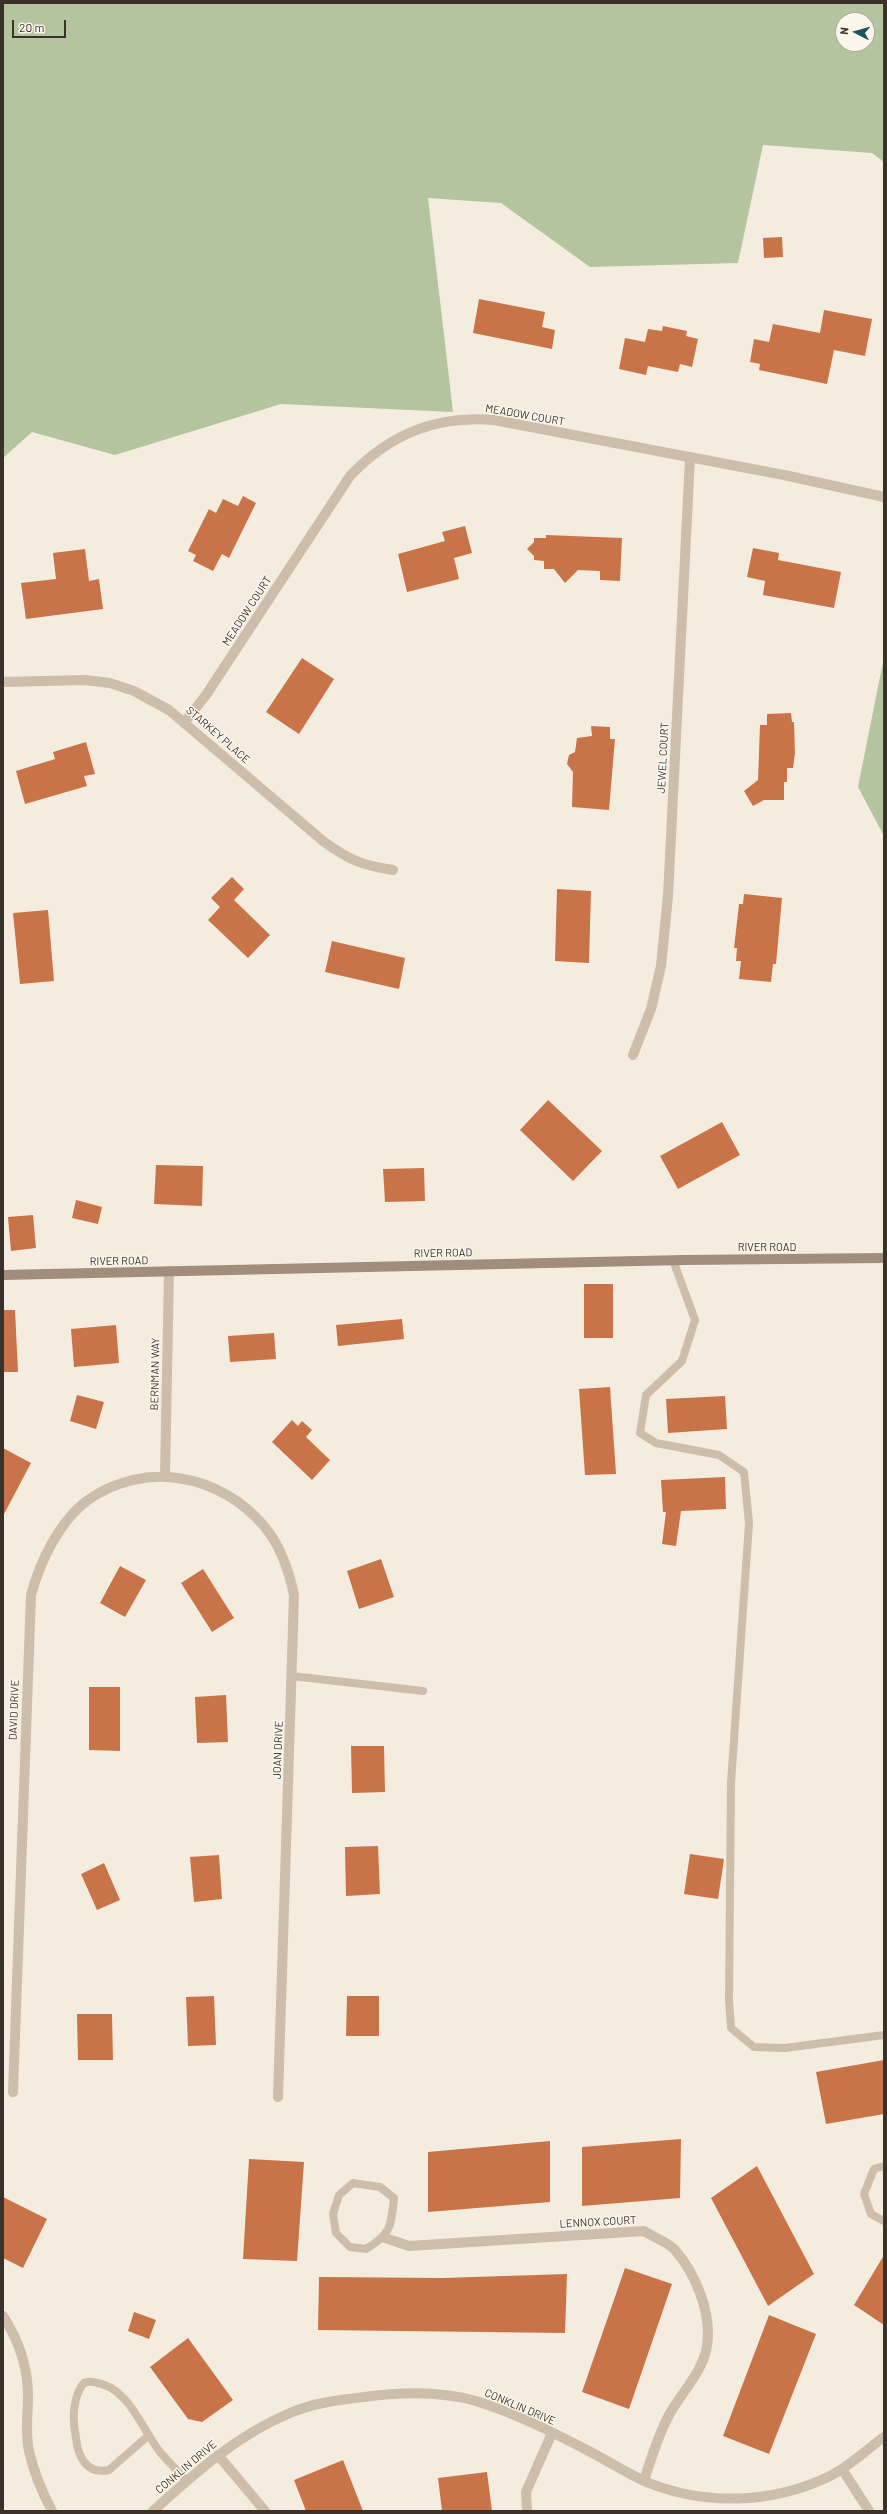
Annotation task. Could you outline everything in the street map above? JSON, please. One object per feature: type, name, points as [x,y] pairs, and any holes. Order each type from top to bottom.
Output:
[{"type":"street","name":"MEADOW COURT","points":[[184,723],[206,695],[350,476],[376,450],[398,438],[433,424],[457,420],[482,419],[690,458],[884,497]]},
{"type":"street","name":"JEWEL COURT","points":[[633,1055],[651,1009],[661,966],[668,896],[690,458]]},
{"type":"street","name":"STARKEY PLACE","points":[[3,682],[85,680],[110,683],[134,691],[156,702],[184,723],[323,841],[344,856],[362,865],[393,870]]},
{"type":"street","name":"RIVER ROAD","points":[[3,1275],[673,1260],[884,1258]]},
{"type":"street","name":"BERNMAN WAY","points":[[164,1476],[169,1271]]},
{"type":"street","name":"JOAN DRIVE","points":[[164,1476],[194,1480],[217,1489],[238,1501],[265,1527],[279,1548],[289,1571],[294,1595],[278,2097]]},
{"type":"street","name":"DAVID DRIVE","points":[[13,2092],[31,1595],[39,1572],[56,1538],[78,1509],[109,1488],[120,1483],[144,1477],[164,1476]]},
{"type":"street","name":"LENNOX COURT","points":[[384,2238],[409,2246],[644,2231],[674,2249],[694,2280],[707,2316],[707,2346],[697,2372],[666,2422],[644,2481]]},
{"type":"street","points":[[3,2316],[16,2336],[24,2360],[28,2384],[29,2450],[41,2490],[52,2511]]},
{"type":"street","name":"CONKLIN DRIVE","points":[[153,2511],[218,2455],[258,2427],[292,2412],[328,2401],[377,2395],[427,2394],[452,2396],[476,2401],[552,2433],[644,2481],[697,2496],[746,2498],[771,2495],[807,2486],[842,2469],[884,2437]]},
{"type":"street","points":[[527,2511],[526,2492],[552,2433]]},
{"type":"street","points":[[218,2455],[264,2511]]},
{"type":"street","points":[[842,2469],[869,2511]]},
{"type":"lane","points":[[673,1260],[695,1320],[682,1361],[646,1395],[640,1433],[656,1443],[719,1455],[744,1472],[748,1523],[731,1783],[728,2000],[731,2028],[754,2047],[785,2048],[884,2035]]},
{"type":"lane","points":[[292,1676],[423,1691]]},
{"type":"lane","points":[[884,2166],[874,2169],[864,2194],[871,2214],[884,2221]]},
{"type":"lane","points":[[353,2183],[380,2187],[394,2198],[392,2220],[384,2238],[366,2249],[350,2247],[336,2233],[333,2214],[339,2196],[353,2183]]},
{"type":"lane","points":[[149,2435],[109,2470],[95,2471],[87,2467],[78,2452],[75,2434],[76,2401],[81,2385],[86,2382],[95,2382],[118,2394],[132,2407],[161,2452],[187,2481]]},
{"type":"green space","points":[[3,3],[884,3],[884,162],[872,153],[763,145],[738,263],[590,267],[501,203],[428,198],[453,412],[281,404],[115,455],[32,432],[3,458]]},
{"type":"green space","points":[[884,657],[884,836],[858,787]]},
{"type":"building","points":[[782,237],[783,257],[764,258],[763,238]]},
{"type":"building","points":[[479,299],[545,312],[542,327],[555,330],[552,349],[473,333]]},
{"type":"building","points":[[824,310],[872,319],[865,356],[834,350],[827,384],[759,370],[760,364],[750,362],[754,339],[769,342],[773,324],[820,333]]},
{"type":"building","points":[[663,326],[687,331],[686,336],[698,339],[692,367],[680,364],[678,372],[648,366],[646,375],[619,369],[625,338],[645,342],[648,329],[662,331]]},
{"type":"building","points":[[243,496],[256,503],[229,558],[222,554],[213,571],[193,561],[196,555],[188,551],[209,509],[216,513],[223,499],[238,506]]},
{"type":"building","points":[[465,526],[472,553],[454,558],[459,579],[407,592],[398,554],[445,541],[442,532]]},
{"type":"building","points":[[546,535],[622,538],[620,581],[600,580],[600,571],[578,570],[565,583],[554,569],[544,569],[544,561],[534,560],[534,556],[527,549],[534,542],[534,538],[546,538]]},
{"type":"building","points":[[753,548],[779,553],[778,560],[841,572],[834,608],[763,595],[765,581],[747,577]]},
{"type":"building","points":[[85,549],[89,581],[99,579],[103,609],[26,619],[21,583],[56,579],[53,553]]},
{"type":"building","points":[[302,658],[334,679],[299,734],[266,712]]},
{"type":"building","points":[[791,713],[792,722],[794,722],[795,753],[793,768],[787,768],[787,782],[784,782],[784,800],[764,800],[753,806],[744,791],[758,780],[760,725],[767,725],[767,714]]},
{"type":"building","points":[[591,726],[610,727],[610,739],[615,739],[609,810],[572,807],[573,772],[567,764],[569,755],[575,752],[577,738],[592,736]]},
{"type":"building","points":[[86,742],[95,774],[84,776],[87,786],[25,804],[16,771],[55,759],[53,752]]},
{"type":"building","points":[[232,877],[244,889],[234,900],[270,935],[248,958],[208,920],[220,907],[211,898]]},
{"type":"building","points":[[557,889],[591,891],[589,963],[555,961]]},
{"type":"building","points":[[744,894],[782,898],[776,964],[773,964],[771,982],[739,979],[741,961],[736,961],[737,948],[734,948],[739,904],[743,904]]},
{"type":"building","points":[[48,910],[54,981],[20,984],[13,913]]},
{"type":"building","points":[[332,941],[405,958],[399,989],[325,972]]},
{"type":"building","points":[[548,1100],[602,1151],[573,1181],[520,1130]]},
{"type":"building","points":[[722,1122],[740,1155],[678,1189],[660,1156]]},
{"type":"building","points":[[156,1165],[203,1166],[202,1206],[154,1204]]},
{"type":"building","points":[[424,1168],[425,1201],[385,1202],[383,1169]]},
{"type":"building","points":[[76,1200],[102,1207],[98,1224],[72,1218]]},
{"type":"building","points":[[33,1215],[36,1248],[11,1251],[8,1217]]},
{"type":"building","points":[[584,1284],[613,1284],[613,1338],[584,1338]]},
{"type":"building","points":[[3,1310],[15,1310],[18,1372],[3,1372]]},
{"type":"building","points":[[402,1319],[404,1339],[338,1346],[336,1325]]},
{"type":"building","points":[[116,1325],[119,1363],[74,1367],[71,1329]]},
{"type":"building","points":[[274,1333],[276,1359],[230,1362],[228,1336]]},
{"type":"building","points":[[610,1387],[616,1474],[585,1475],[579,1389]]},
{"type":"building","points":[[77,1395],[104,1402],[96,1429],[70,1421]]},
{"type":"building","points":[[725,1396],[727,1429],[668,1433],[666,1399]]},
{"type":"building","points":[[292,1420],[298,1426],[302,1421],[312,1430],[306,1437],[330,1460],[312,1480],[272,1442]]},
{"type":"building","points":[[3,1448],[31,1463],[3,1516]]},
{"type":"building","points":[[725,1477],[726,1509],[681,1511],[676,1546],[662,1544],[666,1512],[663,1512],[661,1480]]},
{"type":"building","points":[[381,1559],[394,1597],[359,1609],[347,1571]]},
{"type":"building","points":[[120,1566],[146,1580],[125,1617],[100,1603]]},
{"type":"building","points":[[203,1569],[234,1618],[212,1632],[181,1583]]},
{"type":"building","points":[[89,1687],[120,1687],[120,1751],[89,1750]]},
{"type":"building","points":[[226,1695],[228,1742],[197,1743],[195,1697]]},
{"type":"building","points":[[351,1746],[384,1746],[385,1792],[352,1793]]},
{"type":"building","points":[[378,1846],[380,1894],[346,1896],[345,1847]]},
{"type":"building","points":[[690,1854],[724,1859],[718,1899],[684,1894]]},
{"type":"building","points":[[219,1855],[222,1899],[194,1902],[190,1857]]},
{"type":"building","points":[[104,1863],[120,1900],[97,1910],[81,1874]]},
{"type":"building","points":[[214,1996],[216,2045],[188,2046],[186,1997]]},
{"type":"building","points":[[347,1996],[379,1996],[379,2036],[346,2036]]},
{"type":"building","points":[[77,2014],[112,2014],[113,2060],[78,2060]]},
{"type":"building","points":[[884,2060],[884,2114],[826,2124],[816,2072]]},
{"type":"building","points":[[681,2139],[680,2198],[582,2206],[582,2147]]},
{"type":"building","points":[[550,2141],[550,2202],[428,2212],[428,2152]]},
{"type":"building","points":[[249,2159],[304,2162],[297,2261],[243,2259]]},
{"type":"building","points":[[757,2166],[814,2274],[768,2306],[711,2198]]},
{"type":"building","points":[[3,2197],[47,2219],[23,2268],[3,2258]]},
{"type":"building","points":[[884,2255],[884,2325],[854,2305]]},
{"type":"building","points":[[625,2268],[672,2284],[629,2409],[582,2392]]},
{"type":"building","points":[[567,2274],[565,2333],[318,2330],[319,2277],[443,2278]]},
{"type":"building","points":[[134,2312],[156,2320],[149,2339],[128,2331]]},
{"type":"building","points":[[769,2315],[816,2334],[769,2454],[723,2436]]},
{"type":"building","points":[[188,2338],[233,2400],[202,2422],[188,2419],[150,2367]]},
{"type":"building","points":[[343,2460],[363,2511],[306,2511],[294,2480]]},
{"type":"building","points":[[487,2472],[492,2511],[442,2511],[438,2478]]}]
